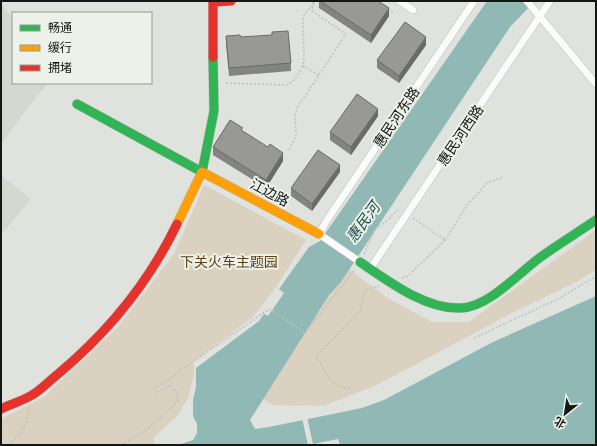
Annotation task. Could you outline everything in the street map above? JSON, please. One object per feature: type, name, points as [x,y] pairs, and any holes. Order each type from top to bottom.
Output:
[{"type":"street","points":[[1,409],[32,395],[71,363],[105,330],[138,289],[166,246],[202,172],[214,111],[212,31],[213,2],[231,1]]},
{"type":"street","points":[[400,1],[413,10]]},
{"type":"street","name":"惠民河东路","points":[[319,234],[331,213],[474,1]]},
{"type":"street","points":[[527,1],[596,84]]},
{"type":"street","name":"惠民河西路","points":[[370,269],[538,15],[550,1]]},
{"type":"street","name":"江边路","points":[[77,104],[319,234],[391,282],[419,298],[442,306],[463,308],[486,300],[537,260],[596,220]]},
{"type":"path","points":[[289,150],[296,136],[295,116],[297,108],[346,34],[312,11],[312,1]]},
{"type":"path","points":[[226,84],[287,84],[294,79],[303,66],[303,18],[305,13],[316,1]]},
{"type":"path","points":[[387,9],[393,13]]},
{"type":"path","points":[[303,66],[319,75]]},
{"type":"path","points":[[350,389],[337,386],[330,380],[316,356],[360,311],[366,290],[408,276],[445,240],[468,204],[487,183],[503,176]]},
{"type":"path","points":[[121,445],[146,430],[178,401],[177,392],[170,385],[156,393],[154,389],[269,309],[305,333],[360,262],[375,229],[388,220],[397,210],[445,240]]},
{"type":"path","points":[[474,338],[558,299],[596,276]]},
{"type":"path","points":[[9,445],[24,428],[30,407]]},
{"type":"shaded area","points":[[1,4],[12,17],[12,84],[47,84],[29,106],[1,145]]},
{"type":"shaded area","points":[[1,175],[31,199],[4,232],[1,230]]},
{"type":"green space","name":"下关火车主题园","points":[[204,185],[306,240],[277,286],[253,317],[193,362],[195,371],[188,398],[177,416],[153,438],[155,444],[153,445],[1,445],[1,419],[44,397],[118,327],[174,254]]},
{"type":"green space","points":[[596,230],[596,270],[578,281],[512,313],[377,385],[324,406],[273,405],[261,398],[345,266],[386,297],[432,322],[469,322]]},
{"type":"water","name":"惠民河","points":[[487,1],[535,1],[510,27],[341,282],[329,295],[250,420],[255,429],[362,408],[384,400],[493,342],[596,296],[596,445],[178,445],[193,440],[197,433],[197,424],[193,416],[196,368],[259,321],[264,314],[268,316],[284,293],[279,289],[309,247],[320,241]]},
{"type":"pier","points":[[307,417],[313,444],[338,439],[340,445],[308,445],[302,418]]},
{"type":"building","points":[[320,1],[378,1],[389,8],[371,35]]},
{"type":"building","points":[[405,22],[426,37],[399,76],[377,60]]},
{"type":"building","points":[[288,31],[291,63],[229,68],[226,36],[240,35],[241,37],[272,35],[272,32]]},
{"type":"building","points":[[357,94],[378,109],[351,147],[330,132]]},
{"type":"building","points":[[230,120],[243,128],[241,130],[268,147],[270,144],[283,153],[266,180],[213,147]]},
{"type":"building","points":[[318,150],[340,165],[312,204],[291,188]]},
{"type":"traffic: fast","points":[[77,104],[202,172],[214,111],[213,57]]},
{"type":"traffic: fast","points":[[360,262],[408,293],[421,299],[434,304],[461,308],[471,306],[492,296],[538,259],[596,220]]},
{"type":"traffic: slow","points":[[177,224],[202,172],[319,234]]},
{"type":"traffic: jam","points":[[213,57],[213,2],[231,1]]},
{"type":"traffic: jam","points":[[1,409],[39,391],[76,358],[110,324],[140,286],[166,245],[177,224]]}]
